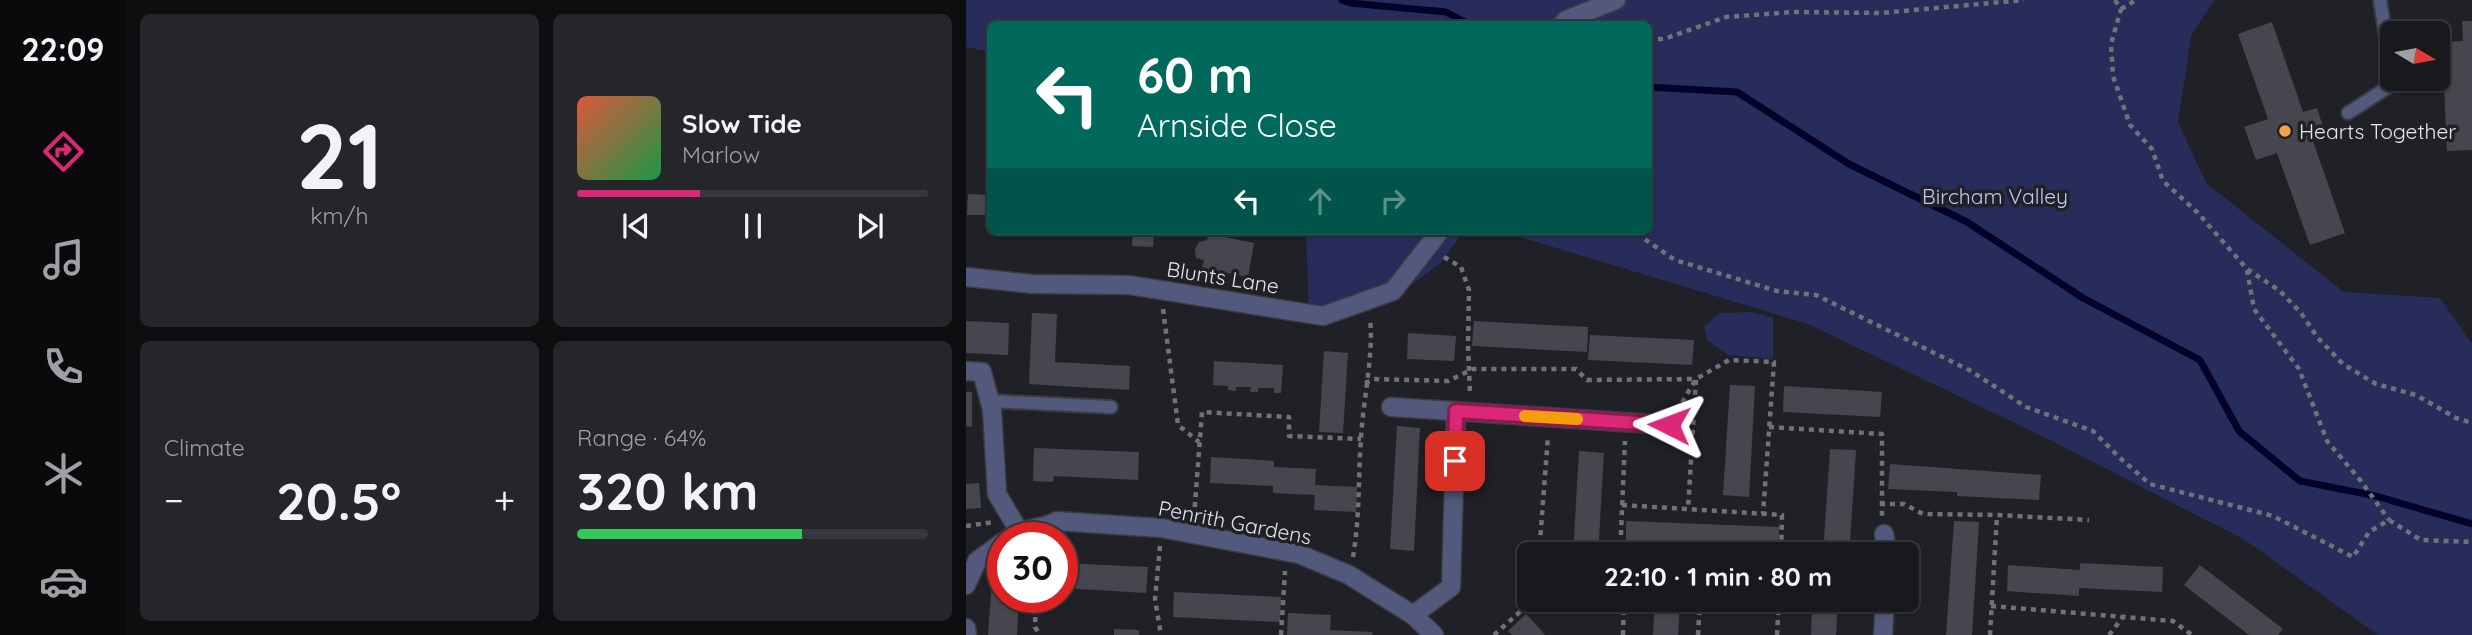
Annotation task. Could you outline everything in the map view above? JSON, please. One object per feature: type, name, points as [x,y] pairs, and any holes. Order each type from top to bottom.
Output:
[{"type":"street","points":[[1565,21],[1597,3],[1616,0]]},
{"type":"street","name":"Blunts Lane","points":[[966,277],[1032,284],[1129,285],[1323,316],[1393,291],[1437,235]]},
{"type":"street","points":[[966,371],[982,372],[990,401],[997,494],[1009,522]]},
{"type":"street","points":[[1391,407],[1669,425]]},
{"type":"street","points":[[1413,615],[1451,587],[1456,411]]},
{"type":"street","name":"Penrith Gardens","points":[[1078,522],[1161,528],[1299,554],[1349,575],[1413,615],[1434,635]]},
{"type":"street","points":[[1884,534],[1886,542]]},
{"type":"street","points":[[966,584],[977,561],[987,554]]},
{"type":"street","points":[[1883,635],[1884,612]]},
{"type":"street","points":[[966,628],[967,635]]},
{"type":"lane","points":[[2380,0],[2383,21]]},
{"type":"lane","points":[[2348,113],[2382,91]]},
{"type":"lane","points":[[990,401],[1111,407]]},
{"type":"path","points":[[1652,39],[1664,39],[1726,17],[1794,12],[1881,13],[2024,0]]},
{"type":"path","points":[[2115,0],[2121,9]]},
{"type":"path","points":[[2136,0],[2121,9],[2111,44],[2113,76],[2130,125],[2152,149],[2163,181],[2197,212],[2247,269],[2280,291],[2343,364],[2376,384],[2416,396],[2456,418],[2472,423]]},
{"type":"path","points":[[1642,235],[1675,260],[1777,291],[1816,295],[1971,371],[2026,407],[2093,431],[2150,484],[2273,516],[2353,557],[2369,532],[2389,520]]},
{"type":"path","points":[[1461,267],[1469,290],[1469,386]]},
{"type":"path","points":[[2247,269],[2255,309],[2298,369],[2327,441],[2389,520],[2421,540],[2472,542]]},
{"type":"path","points":[[1161,290],[1178,425],[1199,442]]},
{"type":"path","points":[[1349,575],[1359,524],[1361,439],[1371,321]]},
{"type":"path","points":[[1365,383],[1374,379],[1448,381],[1473,369],[1576,369],[1587,380],[1696,379],[1729,360],[1774,362],[1763,514]]},
{"type":"path","points":[[1669,425],[1696,379]]},
{"type":"path","points":[[1688,509],[1696,379]]},
{"type":"path","points":[[1192,534],[1202,412],[1289,417],[1289,436],[1361,439]]},
{"type":"path","points":[[1540,542],[1549,417]]},
{"type":"path","points":[[1621,542],[1626,422]]},
{"type":"path","points":[[1769,427],[1882,434],[1881,504],[1884,534]]},
{"type":"path","points":[[1881,504],[1903,504],[1923,514],[2089,520]]},
{"type":"path","points":[[1622,505],[1783,515],[1782,542]]},
{"type":"path","points":[[1990,635],[1997,515]]},
{"type":"path","points":[[1161,528],[1155,599],[1161,635]]},
{"type":"path","points":[[1281,635],[1286,552]]},
{"type":"path","points":[[1992,606],[2173,621],[2192,635]]},
{"type":"path","points":[[1494,635],[1519,612]]},
{"type":"path","points":[[1623,635],[1624,612]]},
{"type":"path","points":[[1698,635],[1699,612]]},
{"type":"path","points":[[1777,635],[1778,612]]},
{"type":"path","points":[[1035,613],[1035,627],[1040,635]]},
{"type":"path","points":[[2109,635],[2123,617]]},
{"type":"green space","name":"Bircham Valley","points":[[966,0],[2214,0],[2191,36],[2178,123],[2207,184],[2344,292],[2440,298],[2472,344],[2472,635],[2378,635],[2245,540],[2050,440],[1808,324],[1513,235],[1652,235],[1652,21],[987,21],[987,51],[966,47]]},
{"type":"green space","points":[[1306,235],[1461,235],[1440,263],[1384,306],[1309,312]]},
{"type":"green space","points":[[1751,312],[1773,317],[1773,359],[1728,355],[1707,340],[1704,327],[1720,313]]},
{"type":"building","points":[[2462,21],[2472,21],[2472,150],[2447,151],[2444,91],[2450,91],[2450,42],[2463,41]]},
{"type":"building","name":"Hearts Together","points":[[2272,22],[2303,112],[2317,108],[2326,136],[2313,141],[2345,233],[2310,245],[2277,153],[2256,160],[2244,127],[2268,119],[2238,34]]},
{"type":"building","points":[[968,194],[987,195],[987,215],[967,215]]},
{"type":"building","points":[[1133,235],[1154,235],[1153,247],[1132,246]]},
{"type":"building","points":[[1209,235],[1214,235],[1254,243],[1248,277],[1202,268],[1204,260],[1196,258],[1195,249],[1199,242],[1207,240]]},
{"type":"building","points":[[1032,313],[1057,314],[1055,362],[1130,366],[1129,390],[1029,384]]},
{"type":"building","points":[[966,321],[1009,323],[1008,355],[966,353]]},
{"type":"building","points":[[1474,321],[1588,327],[1587,352],[1472,346]]},
{"type":"building","points":[[1408,333],[1456,336],[1454,361],[1407,359]]},
{"type":"building","points":[[1590,335],[1694,340],[1692,365],[1588,360]]},
{"type":"building","points":[[1324,351],[1348,353],[1343,433],[1319,432]]},
{"type":"building","points":[[1214,361],[1283,365],[1281,393],[1274,393],[1274,388],[1258,388],[1258,392],[1250,392],[1251,387],[1236,387],[1236,391],[1228,390],[1228,386],[1213,385]]},
{"type":"building","points":[[1730,385],[1755,386],[1749,497],[1723,495]]},
{"type":"building","points":[[1784,386],[1882,392],[1880,417],[1783,412]]},
{"type":"building","points":[[966,392],[972,392],[972,427],[966,426]]},
{"type":"building","points":[[1397,426],[1420,428],[1414,551],[1390,549]]},
{"type":"building","points":[[1034,448],[1139,452],[1138,480],[1054,476],[1053,482],[1033,481]]},
{"type":"building","points":[[1830,449],[1856,450],[1850,542],[1824,541]]},
{"type":"building","points":[[1579,451],[1604,453],[1599,542],[1574,542]]},
{"type":"building","points":[[1211,457],[1274,461],[1274,467],[1316,469],[1315,485],[1357,487],[1356,512],[1314,510],[1315,495],[1273,493],[1273,486],[1210,483]]},
{"type":"building","points":[[1890,464],[2041,475],[2039,500],[1888,489]]},
{"type":"building","points":[[979,483],[981,508],[966,509],[966,484]]},
{"type":"building","points":[[1626,521],[1779,527],[1778,542],[1626,542]]},
{"type":"building","points":[[1954,521],[1979,522],[1972,635],[1946,635]]},
{"type":"building","points":[[2080,563],[2163,567],[2162,592],[2079,588],[2079,596],[2007,591],[2008,565],[2080,570]]},
{"type":"building","points":[[1078,564],[1148,567],[1146,593],[1078,589]]},
{"type":"building","points":[[2200,565],[2283,629],[2278,635],[2249,635],[2184,585]]},
{"type":"building","points":[[1174,592],[1281,597],[1280,622],[1173,617]]},
{"type":"building","points":[[1654,612],[1679,612],[1678,635],[1653,635]]},
{"type":"building","points":[[1812,612],[1837,612],[1836,635],[1811,635]]},
{"type":"building","points":[[990,613],[1018,613],[1017,635],[988,635]]},
{"type":"building","points":[[1288,613],[1331,615],[1330,630],[1373,632],[1372,635],[1287,635]]},
{"type":"building","points":[[1526,614],[1545,635],[1512,635],[1508,631]]},
{"type":"building","points":[[1114,629],[1139,630],[1139,635],[1114,635]]},
{"type":"waterway","points":[[1342,0],[1446,12],[1463,21]]},
{"type":"waterway","points":[[1652,87],[1737,92],[1849,164],[1967,222],[2083,298],[2200,360],[2239,431],[2300,481],[2376,496],[2472,524]]},
{"type":"slow traffic","points":[[1525,416],[1577,419]]},
{"type":"place","name":"Hearts Together","points":[[2285,131]]},
{"type":"route","points":[[1455,461],[1456,411],[1669,425]]}]
